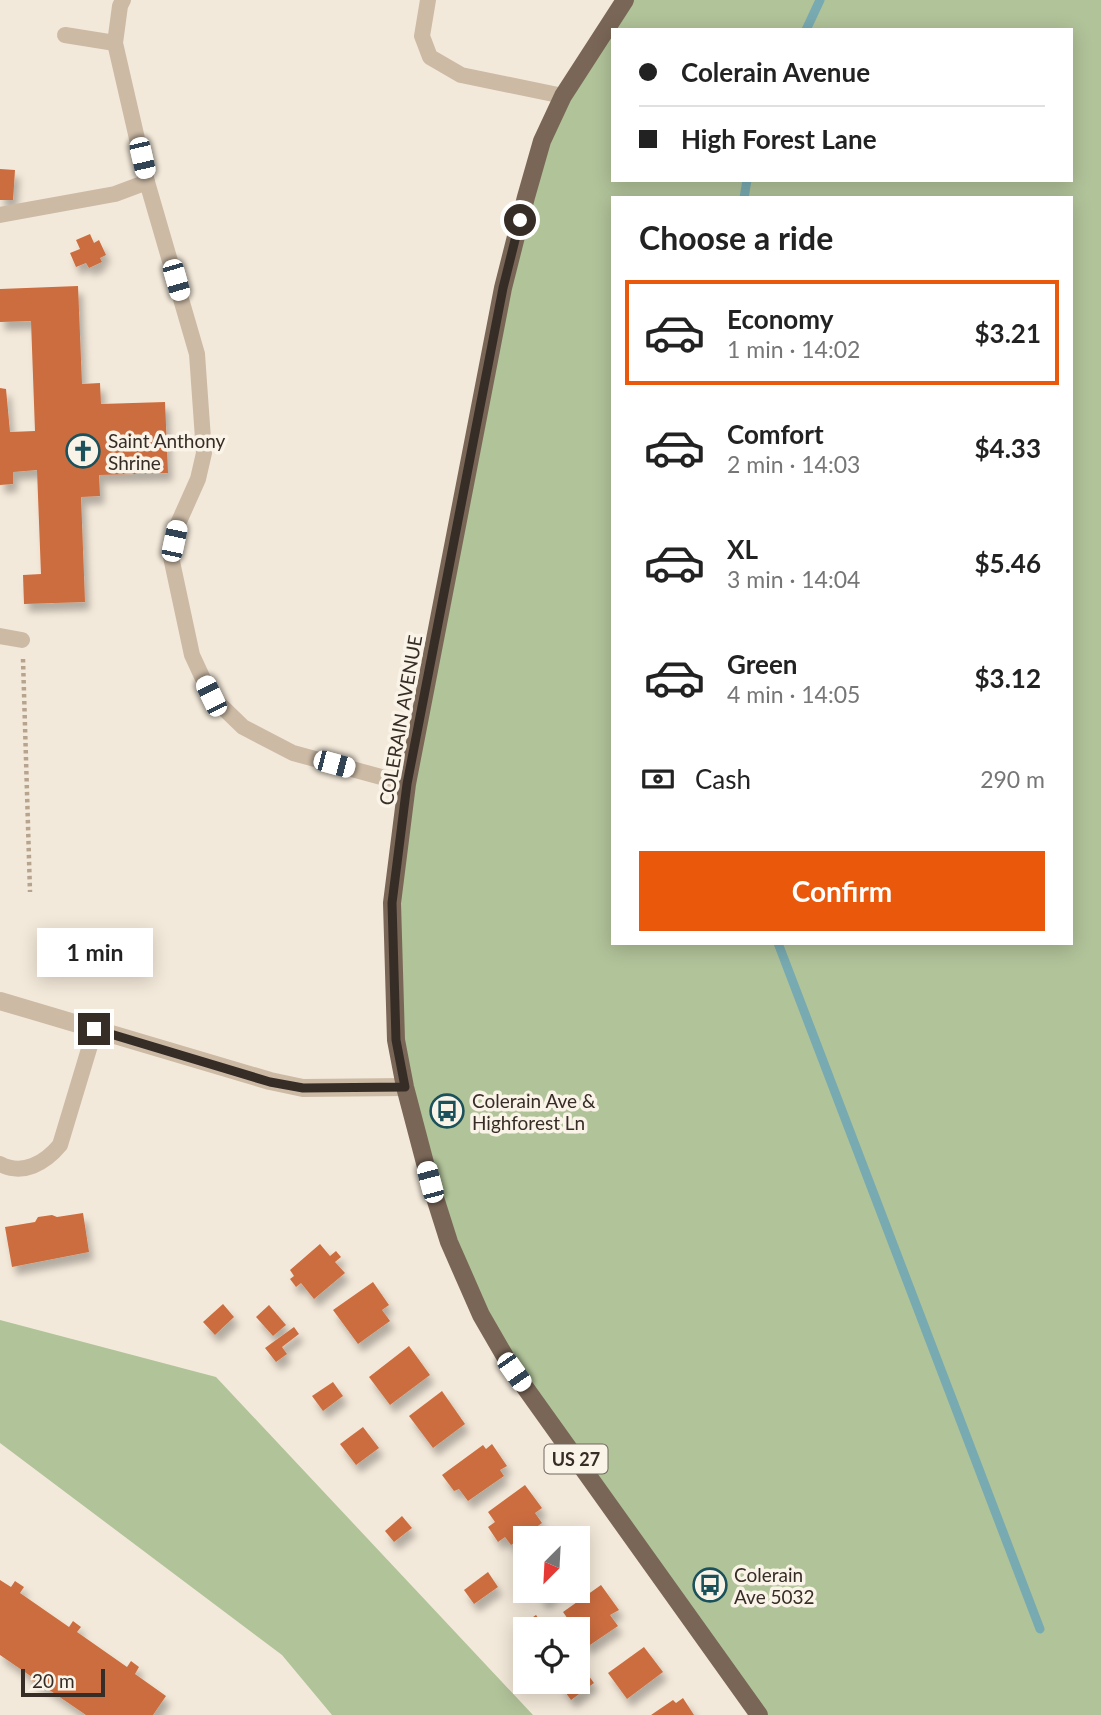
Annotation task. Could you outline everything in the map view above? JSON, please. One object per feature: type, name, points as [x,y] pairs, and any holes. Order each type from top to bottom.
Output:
[{"type":"main road","name":"COLERAIN AVENUE","points":[[625,0],[563,96],[542,141],[503,288],[407,784],[392,903],[396,1040],[405,1087],[449,1242],[481,1315],[514,1372],[759,1715]]},
{"type":"street","points":[[0,1001],[270,1082],[303,1088],[405,1087]]},
{"type":"lane","points":[[123,0],[115,43],[147,182],[197,354],[204,453],[198,479],[177,526],[171,557],[192,655],[211,696],[243,727],[293,753],[407,784]]},
{"type":"lane","points":[[428,0],[422,36],[430,57],[461,75],[563,96]]},
{"type":"lane","points":[[65,35],[115,43]]},
{"type":"lane","points":[[0,215],[115,194],[147,182]]},
{"type":"lane","points":[[0,636],[22,640]]},
{"type":"lane","points":[[0,1164],[9,1169],[32,1167],[50,1157],[60,1145],[94,1029]]},
{"type":"path","points":[[22,640],[30,892]]},
{"type":"green space","points":[[625,0],[1101,0],[1101,1715],[759,1715],[481,1315],[405,1087],[392,903],[503,288],[563,96]]},
{"type":"green space","points":[[0,1320],[216,1377],[533,1715],[332,1715],[282,1655],[0,1443]]},
{"type":"building","points":[[0,169],[15,170],[13,200],[0,200]]},
{"type":"building","points":[[90,234],[94,243],[99,240],[106,255],[100,258],[102,262],[89,268],[86,263],[76,267],[70,253],[80,249],[76,240]]},
{"type":"building","name":"Saint Anthony Shrine","points":[[78,286],[82,384],[100,383],[101,404],[165,402],[168,473],[99,475],[100,496],[81,497],[85,602],[24,604],[23,575],[41,574],[37,470],[13,472],[13,484],[0,485],[0,388],[6,389],[10,432],[35,431],[31,321],[0,322],[0,289]]},
{"type":"building","points":[[83,1213],[89,1252],[12,1267],[5,1227],[35,1222],[38,1217]]},
{"type":"building","points":[[320,1244],[330,1256],[336,1251],[341,1257],[335,1262],[345,1273],[314,1299],[301,1283],[296,1287],[290,1279],[294,1276],[290,1270]]},
{"type":"building","points":[[373,1282],[389,1305],[382,1310],[390,1321],[358,1344],[333,1310]]},
{"type":"building","points":[[223,1304],[234,1317],[215,1335],[203,1322]]},
{"type":"building","points":[[269,1305],[286,1325],[273,1336],[256,1317]]},
{"type":"building","points":[[294,1327],[299,1334],[282,1347],[287,1354],[276,1362],[265,1348]]},
{"type":"building","points":[[409,1346],[430,1375],[390,1405],[369,1377]]},
{"type":"building","points":[[333,1382],[343,1396],[323,1411],[312,1396]]},
{"type":"building","points":[[442,1391],[465,1424],[433,1448],[409,1416]]},
{"type":"building","points":[[363,1427],[379,1448],[356,1465],[340,1444]]},
{"type":"building","points":[[492,1444],[507,1466],[500,1470],[504,1476],[468,1501],[459,1489],[454,1491],[442,1475],[483,1445],[486,1449]]},
{"type":"building","points":[[525,1485],[542,1508],[535,1513],[542,1523],[538,1526],[513,1526],[511,1545],[505,1537],[498,1542],[488,1527],[495,1522],[488,1512]]},
{"type":"building","points":[[402,1516],[412,1528],[394,1542],[385,1531]]},
{"type":"building","points":[[488,1572],[498,1587],[474,1604],[464,1590]]},
{"type":"building","points":[[0,1580],[11,1587],[15,1581],[24,1587],[20,1593],[69,1627],[73,1621],[81,1627],[77,1632],[127,1667],[131,1661],[139,1667],[135,1674],[166,1696],[153,1715],[86,1715],[30,1679],[32,1677],[0,1655]]},
{"type":"building","points":[[601,1585],[619,1610],[610,1615],[618,1626],[590,1645],[590,1617],[567,1617],[563,1612],[576,1603],[590,1603],[590,1593]]},
{"type":"building","points":[[644,1647],[663,1672],[627,1699],[608,1673]]},
{"type":"building","points":[[567,1694],[579,1694],[571,1700]]},
{"type":"building","points":[[683,1698],[694,1715],[651,1715],[673,1700],[676,1703]]},
{"type":"waterway","points":[[807,28],[820,0]]},
{"type":"waterway","points":[[744,196],[747,182]]},
{"type":"waterway","points":[[779,945],[1040,1629]]},
{"type":"place","name":"Saint Anthony Shrine","points":[[83,451]]},
{"type":"place","name":"Colerain Ave & Highforest Ln","points":[[447,1111]]},
{"type":"place","name":"Colerain Ave 5032","points":[[710,1585]]},
{"type":"route","points":[[94,1029],[270,1082],[303,1088],[405,1087],[396,1040],[392,903],[407,784],[503,288],[520,220]]}]
